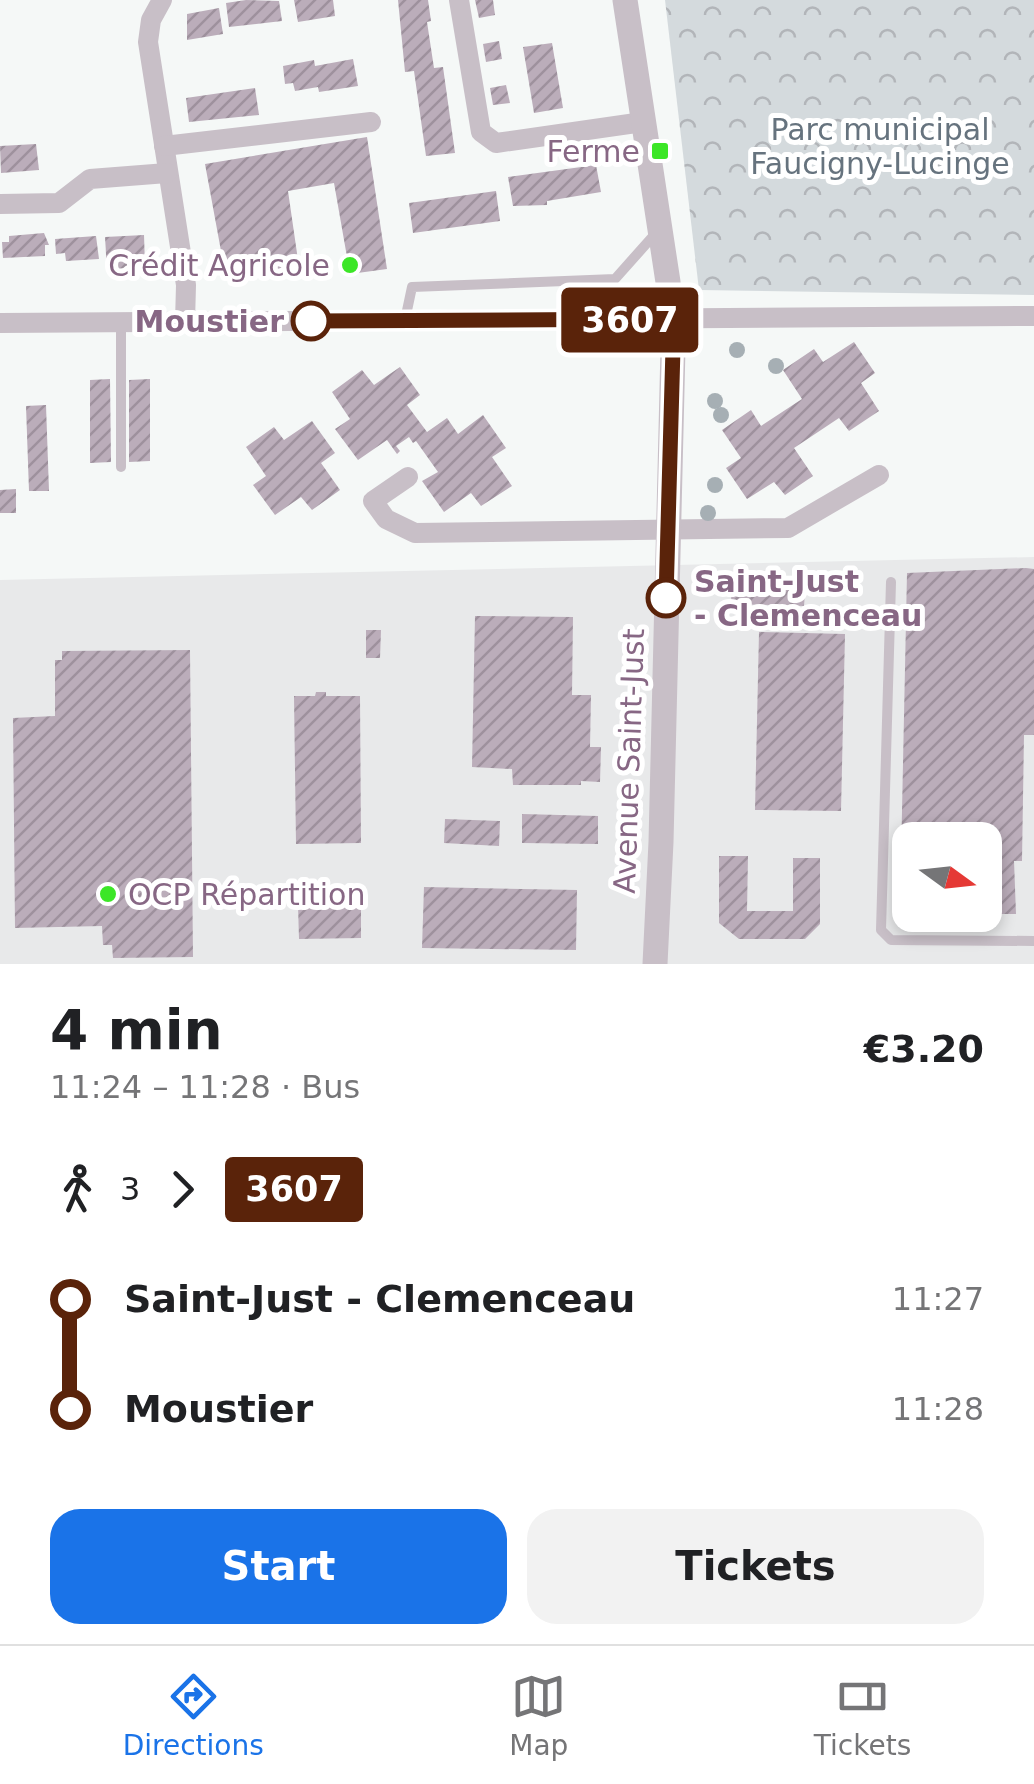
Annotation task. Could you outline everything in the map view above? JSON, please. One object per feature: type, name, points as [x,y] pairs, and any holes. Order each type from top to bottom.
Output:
[{"type":"street","points":[[162,0],[152,20],[148,42],[186,285],[184,322]]},
{"type":"street","points":[[460,0],[481,132],[496,143],[643,122]]},
{"type":"street","name":"Avenue Saint-Just","points":[[624,0],[673,348],[654,964]]},
{"type":"street","points":[[164,146],[371,122]]},
{"type":"street","points":[[0,204],[59,203],[90,179],[167,173]]},
{"type":"street","points":[[0,323],[1034,316]]},
{"type":"street","points":[[408,478],[372,501],[386,519],[415,532],[788,528],[880,475]]},
{"type":"lane","points":[[404,321],[412,287],[615,278],[659,229]]},
{"type":"lane","points":[[121,322],[122,467]]},
{"type":"lane","points":[[891,582],[881,930],[891,940],[1034,941]]},
{"type":"shaded area","points":[[1034,557],[1034,964],[0,964],[0,580]]},
{"type":"green space","name":"Parc municipal Faucigny-Lucinge","points":[[665,0],[1034,0],[1034,295],[699,290]]},
{"type":"building","points":[[294,0],[333,0],[335,16],[298,22]]},
{"type":"building","points":[[398,0],[428,0],[434,68],[443,67],[455,153],[426,156],[414,71],[405,72]]},
{"type":"building","points":[[475,0],[493,0],[495,15],[479,18]]},
{"type":"building","points":[[279,1],[282,21],[229,27],[226,3]]},
{"type":"building","points":[[219,8],[223,34],[187,40],[187,14]]},
{"type":"building","points":[[499,41],[502,59],[486,62],[483,44]]},
{"type":"building","points":[[552,43],[563,108],[534,113],[523,47]]},
{"type":"building","points":[[353,59],[358,86],[319,92],[318,87],[295,91],[293,83],[285,84],[283,66],[314,60],[315,66]]},
{"type":"building","points":[[506,85],[510,103],[493,105],[490,88]]},
{"type":"building","points":[[255,88],[259,115],[189,122],[186,98]]},
{"type":"building","points":[[367,137],[387,269],[350,274],[334,183],[288,191],[299,267],[226,278],[205,164]]},
{"type":"building","points":[[36,144],[39,170],[1,173],[0,146]]},
{"type":"building","points":[[596,165],[601,192],[547,201],[547,205],[513,206],[508,177]]},
{"type":"building","points":[[496,191],[500,221],[413,233],[409,203]]},
{"type":"building","points":[[44,233],[49,245],[45,245],[45,256],[3,258],[2,242],[9,242],[9,236]]},
{"type":"building","points":[[144,235],[145,267],[107,270],[105,237]]},
{"type":"building","points":[[96,236],[99,259],[66,261],[65,253],[56,254],[55,239]]},
{"type":"building","points":[[854,342],[875,373],[861,383],[879,411],[849,431],[839,418],[794,448],[813,476],[785,495],[774,482],[747,499],[726,468],[741,458],[722,430],[751,410],[761,426],[802,399],[783,370],[814,349],[823,362]]},
{"type":"building","points":[[400,367],[420,395],[407,405],[427,432],[447,418],[458,434],[483,415],[506,448],[492,457],[512,486],[481,506],[471,493],[444,512],[422,481],[438,472],[416,441],[413,443],[409,437],[396,446],[400,451],[397,454],[387,440],[358,460],[335,429],[350,419],[332,392],[362,370],[374,385]]},
{"type":"building","points":[[110,379],[111,462],[90,463],[90,380]]},
{"type":"building","points":[[150,379],[150,461],[129,462],[129,380]]},
{"type":"building","points":[[46,405],[49,491],[29,491],[26,406]]},
{"type":"building","points":[[312,421],[335,453],[321,463],[340,490],[312,510],[301,497],[275,515],[253,485],[266,476],[246,447],[274,427],[284,440]]},
{"type":"building","points":[[16,489],[16,513],[0,513],[0,490]]},
{"type":"building","points":[[1034,569],[1034,735],[1024,735],[1022,861],[1014,861],[1016,914],[1002,914],[1002,822],[902,822],[907,573]]},
{"type":"building","points":[[732,576],[806,578],[804,606],[731,604]]},
{"type":"building","points":[[475,616],[573,617],[572,695],[591,695],[590,747],[601,747],[600,782],[513,785],[512,769],[472,767]]},
{"type":"building","points":[[366,630],[381,630],[380,658],[366,658]]},
{"type":"building","points":[[759,632],[845,634],[841,811],[755,810]]},
{"type":"building","points":[[190,650],[193,957],[113,958],[112,945],[103,945],[102,926],[15,928],[13,718],[55,716],[55,660],[62,660],[62,651]]},
{"type":"building","points":[[316,692],[326,692],[326,696],[360,696],[361,843],[296,844],[294,696],[315,696]]},
{"type":"building","points":[[522,814],[598,816],[598,844],[522,843]]},
{"type":"building","points":[[445,819],[500,821],[499,846],[444,843]]},
{"type":"building","points":[[719,856],[748,856],[747,911],[793,911],[793,858],[820,858],[820,924],[805,939],[739,939],[719,923]]},
{"type":"building","points":[[424,887],[577,890],[576,950],[422,948]]},
{"type":"building","points":[[361,904],[361,938],[299,939],[298,905]]},
{"type":"bus line","name":"3607","points":[[311,321],[670,319],[673,348],[666,598]]},
{"type":"place","name":"Ferme","points":[[660,151]]},
{"type":"place","name":"Crédit Agricole","points":[[350,265]]},
{"type":"place","name":"Moustier","points":[[311,321]]},
{"type":"place","name":"Saint-Just - Clemenceau","points":[[666,598]]},
{"type":"place","name":"OCP Répartition","points":[[108,894]]}]
